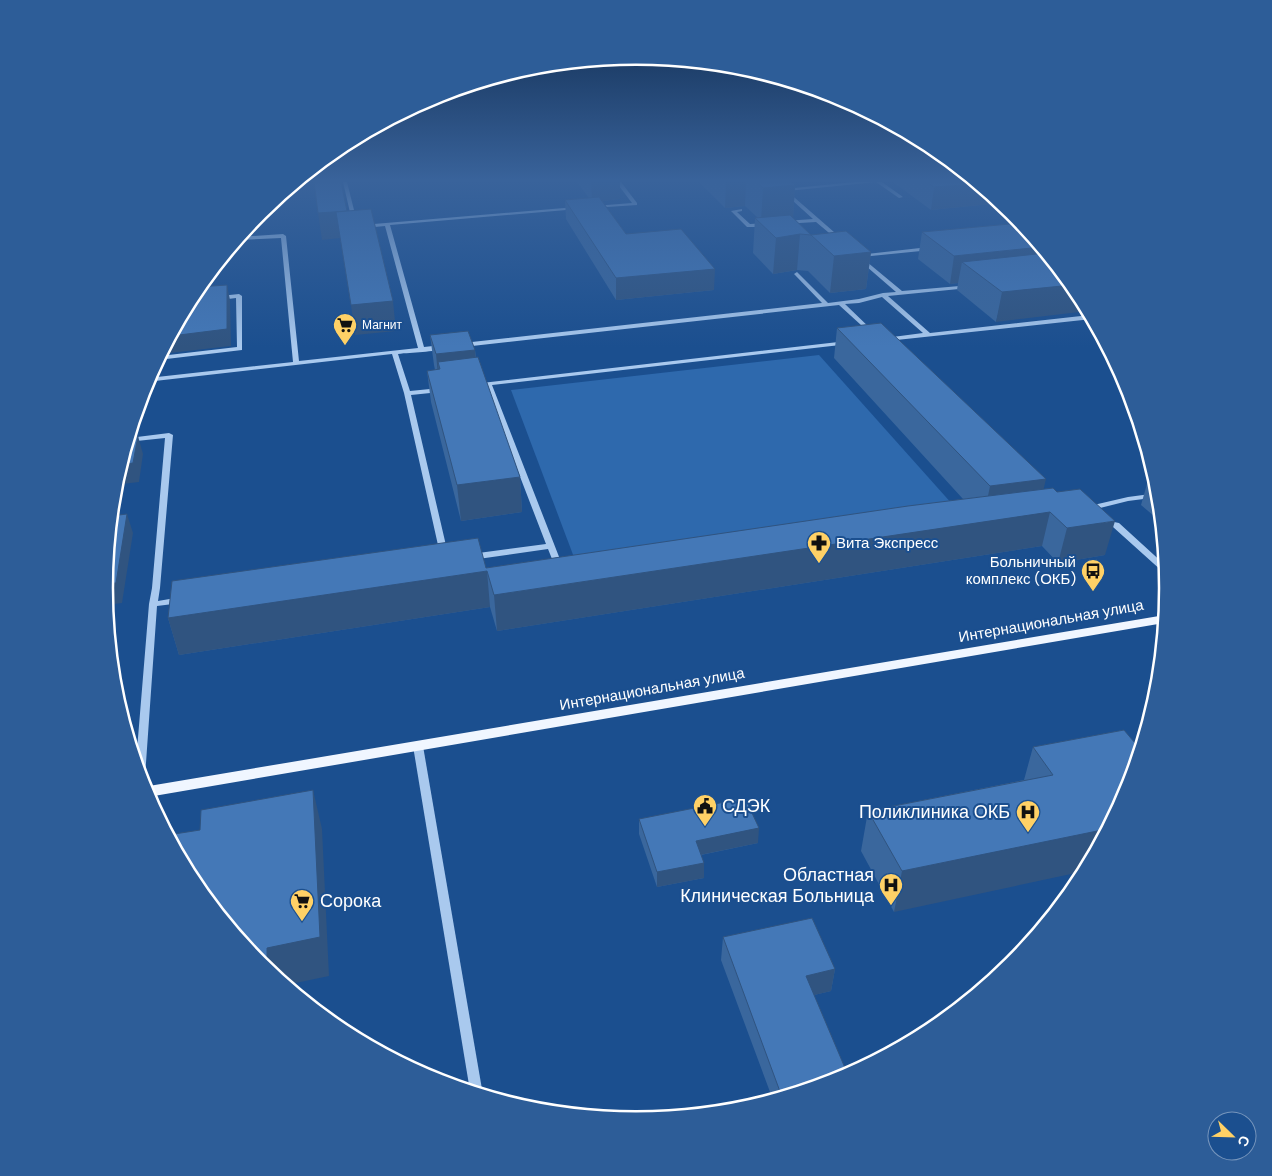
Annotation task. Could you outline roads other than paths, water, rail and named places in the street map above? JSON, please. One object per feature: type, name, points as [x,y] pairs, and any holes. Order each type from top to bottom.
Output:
[{"type":"main road","name":"Интернациональная улица","points":[[154,790],[1158,620]]},
{"type":"street","points":[[247,238],[270,237]]},
{"type":"street","points":[[283,237],[296,364]]},
{"type":"street","points":[[391,237],[422,350]]},
{"type":"street","points":[[836,237],[844,244]]},
{"type":"street","points":[[851,250],[900,293]]},
{"type":"street","points":[[797,274],[827,305]]},
{"type":"street","points":[[157,379],[827,305],[859,301],[883,295],[977,285]]},
{"type":"street","points":[[851,293],[859,301]]},
{"type":"street","points":[[883,295],[928,334]]},
{"type":"street","points":[[840,303],[886,346]]},
{"type":"street","points":[[869,341],[1083,318]]},
{"type":"street","points":[[470,386],[859,342]]},
{"type":"street","points":[[396,353],[408,393],[450,560],[436,562]]},
{"type":"street","points":[[488,384],[564,580]]},
{"type":"street","points":[[408,393],[452,388]]},
{"type":"street","points":[[135,439],[169,435],[152,604],[141,757]]},
{"type":"street","points":[[1083,510],[1128,499],[1151,496]]},
{"type":"street","points":[[1091,520],[1116,525],[1158,563]]},
{"type":"street","points":[[464,558],[551,546]]},
{"type":"street","points":[[152,604],[192,598]]},
{"type":"street","points":[[418,746],[476,1085]]},
{"type":"lane","points":[[858,256],[936,248]]},
{"type":"lane","points":[[167,357],[240,349],[239,296],[209,299]]},
{"type":"place","name":"Магнит","points":[[345,346]]},
{"type":"place","name":"Вита Экспресс","points":[[819,564]]},
{"type":"place","name":"Больничный комплекс (ОКБ)","points":[[1093,592]]},
{"type":"place","name":"СДЭК","points":[[705,827]]},
{"type":"place","name":"Поликлиника ОКБ","points":[[1028,833]]},
{"type":"place","name":"Областная Клиническая Больница","points":[[891,906]]},
{"type":"place","name":"Сорока","points":[[302,922]]}]
